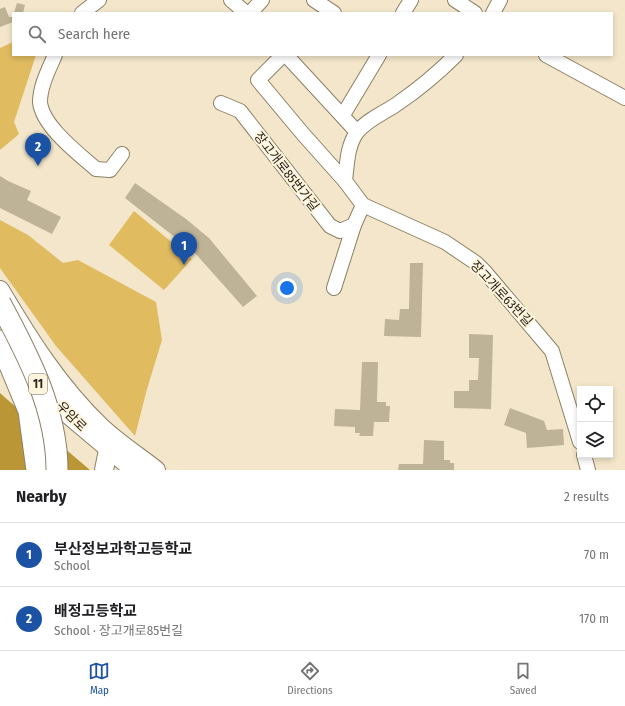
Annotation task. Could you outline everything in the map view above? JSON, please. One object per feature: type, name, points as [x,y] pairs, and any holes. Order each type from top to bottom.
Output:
[{"type":"highway","name":"11","points":[[0,303],[17,335],[48,406],[57,446],[57,470]]},
{"type":"highway","name":"11","points":[[0,340],[29,411],[37,470]]},
{"type":"main road","name":"우암로","points":[[0,290],[33,344],[58,378],[101,427],[156,470]]},
{"type":"main road","name":"우암로","points":[[0,340],[70,416],[108,450],[134,470]]},
{"type":"main road","points":[[104,470],[108,450]]},
{"type":"street","points":[[83,12],[99,0]]},
{"type":"street","points":[[231,0],[245,12]]},
{"type":"street","points":[[251,12],[262,0]]},
{"type":"street","points":[[314,0],[332,12]]},
{"type":"street","points":[[404,12],[411,0]]},
{"type":"street","points":[[455,0],[474,12]]},
{"type":"street","points":[[494,12],[500,0]]},
{"type":"street","points":[[55,56],[42,91],[40,102],[44,115],[54,129],[96,170],[110,170],[122,154]]},
{"type":"street","points":[[282,56],[258,80],[345,181],[363,206],[354,225],[334,288]]},
{"type":"street","points":[[287,56],[358,132]]},
{"type":"street","points":[[343,116],[378,56]]},
{"type":"street","points":[[345,181],[350,147],[358,132],[371,119],[395,105],[434,78],[455,56]]},
{"type":"street","points":[[548,56],[625,98]]},
{"type":"street","name":"장고개로85번가길","points":[[221,103],[240,111],[330,226],[340,231],[354,225]]},
{"type":"street","name":"장고개로63번길","points":[[363,206],[445,242],[476,262],[552,351],[577,432]]},
{"type":"street","points":[[585,458],[588,470]]},
{"type":"shaded area","points":[[12,42],[12,56],[36,56],[14,122],[19,134],[0,150],[0,48]]},
{"type":"shaded area","points":[[134,211],[192,259],[164,290],[109,245]]},
{"type":"shaded area","points":[[0,220],[28,235],[63,263],[78,260],[156,302],[162,340],[135,436],[56,346],[0,268]]},
{"type":"shaded area","points":[[0,393],[9,401],[90,470],[0,470]]},
{"type":"building","points":[[17,3],[25,5],[23,12],[14,12]]},
{"type":"building","points":[[5,7],[9,17],[12,17],[12,22],[0,27],[0,9]]},
{"type":"building","points":[[0,176],[31,191],[27,200],[61,217],[52,234],[0,208]]},
{"type":"building","points":[[135,183],[186,219],[209,238],[257,296],[243,307],[195,253],[125,198]]},
{"type":"building","points":[[410,263],[423,263],[421,337],[384,336],[385,319],[399,320],[400,309],[409,309]]},
{"type":"building","points":[[469,334],[493,335],[491,409],[454,408],[454,391],[469,391],[469,380],[478,380],[479,358],[469,358]]},
{"type":"building","points":[[362,362],[378,362],[377,402],[386,402],[386,406],[390,406],[389,422],[374,422],[373,436],[359,436],[360,433],[355,433],[355,427],[334,426],[335,409],[360,410]]},
{"type":"building","points":[[510,408],[544,421],[547,430],[563,429],[564,445],[527,448],[526,433],[504,425]]},
{"type":"building","points":[[424,440],[444,441],[444,460],[450,460],[450,463],[454,463],[454,470],[398,470],[399,464],[423,464]]},
{"type":"place","name":"배정고등학교","points":[[38,166]]},
{"type":"place","name":"부산정보과학고등학교","points":[[184,265]]}]
